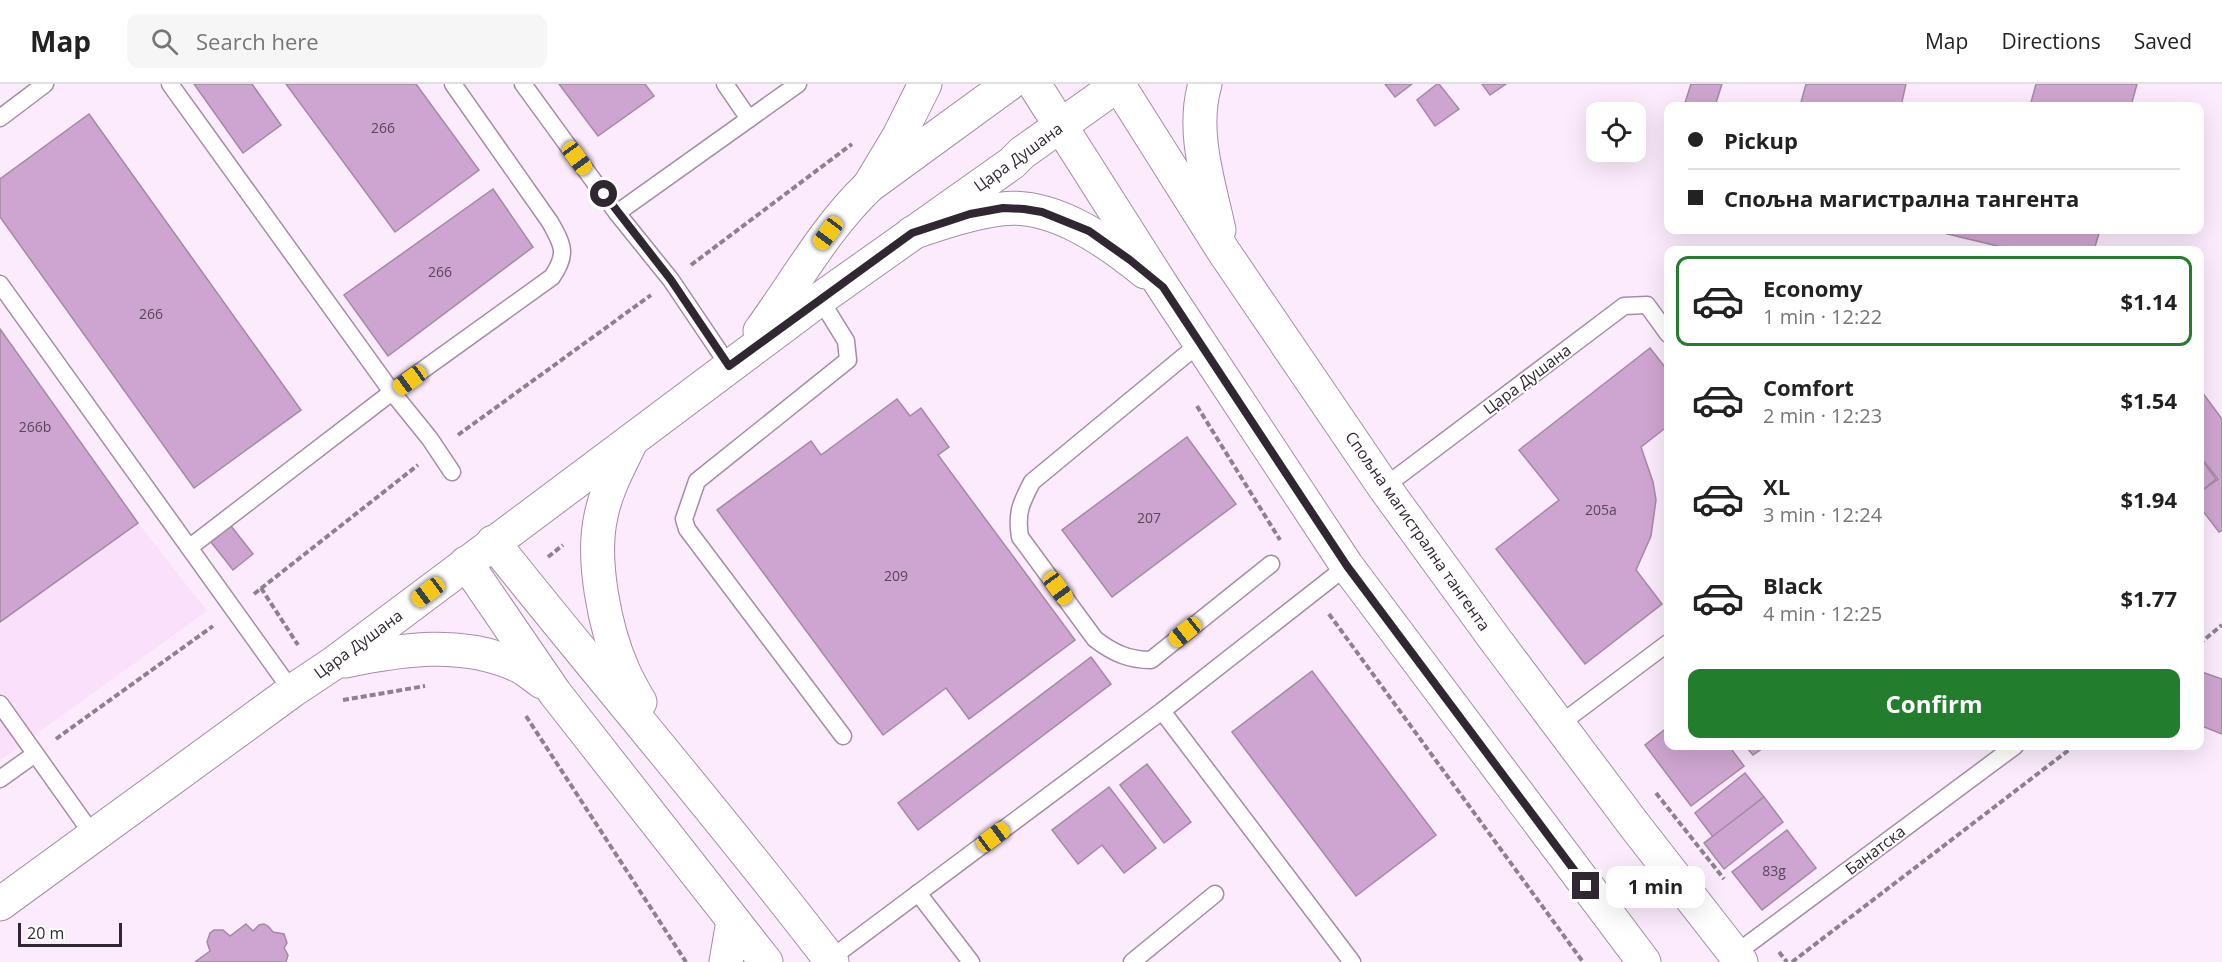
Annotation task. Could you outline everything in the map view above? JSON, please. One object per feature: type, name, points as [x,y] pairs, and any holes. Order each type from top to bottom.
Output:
[{"type":"main road","points":[[869,186],[899,136],[925,84]]},
{"type":"main road","name":"Цара Душана","points":[[736,362],[782,301],[819,244],[852,202],[869,186],[1009,84]]},
{"type":"main road","points":[[1034,84],[1163,287],[1347,566],[1644,962]]},
{"type":"main road","name":"Цара Душана","points":[[0,904],[314,676],[820,299],[1012,163],[1118,84]]},
{"type":"main road","name":"Спољна магистрална тангента","points":[[1118,84],[1224,252],[1384,487],[1734,959]]},
{"type":"main road","points":[[1205,84],[1200,112],[1200,145],[1224,252]]},
{"type":"main road","points":[[912,233],[970,214],[1003,208],[1033,210],[1089,231],[1163,287]]},
{"type":"main road","points":[[633,438],[609,486],[597,538],[599,564],[604,604],[622,669],[666,752]]},
{"type":"main road","points":[[493,542],[578,650],[666,752],[829,961]]},
{"type":"main road","points":[[466,563],[555,693],[766,962]]},
{"type":"main road","points":[[314,676],[387,652],[470,650],[521,666],[555,693]]},
{"type":"main road","points":[[726,962],[733,921]]},
{"type":"lane","points":[[170,84],[452,472]]},
{"type":"lane","points":[[190,547],[392,392],[552,277],[562,262],[561,242],[550,222],[453,84]]},
{"type":"lane","points":[[523,84],[617,213],[736,362]]},
{"type":"lane","points":[[725,84],[749,118]]},
{"type":"lane","points":[[617,213],[798,84]]},
{"type":"lane","points":[[0,118],[36,87]]},
{"type":"lane","points":[[0,284],[235,610],[314,676]]},
{"type":"lane","points":[[820,299],[846,341],[848,360],[697,481],[684,519],[687,529],[843,736]]},
{"type":"lane","name":"Цара Душана","points":[[1384,487],[1624,306],[1647,305],[1664,328]]},
{"type":"lane","points":[[1200,343],[1032,482],[1021,502],[1017,519],[1020,537],[1095,639],[1110,650],[1133,660],[1151,660],[1271,564]]},
{"type":"lane","points":[[829,961],[1162,711],[1347,566]]},
{"type":"lane","points":[[1560,724],[1664,646]]},
{"type":"lane","points":[[0,704],[93,836]]},
{"type":"lane","points":[[1162,711],[1352,962]]},
{"type":"lane","name":"Банатска","points":[[1734,959],[2010,750]]},
{"type":"lane","points":[[0,779],[35,754]]},
{"type":"lane","points":[[918,893],[971,962]]},
{"type":"lane","points":[[1132,962],[1215,894]]},
{"type":"path","points":[[35,754],[235,610],[436,450],[671,280],[860,138]]},
{"type":"path","points":[[261,588],[314,676],[333,701],[434,685]]},
{"type":"path","points":[[2204,640],[2222,625]]},
{"type":"path","points":[[525,715],[686,962]]},
{"type":"path","points":[[1792,962],[2069,750]]},
{"type":"shaded area","points":[[0,329],[138,523],[207,611],[0,760]]},
{"type":"building","points":[[194,84],[252,84],[281,125],[243,153]]},
{"type":"building","points":[[286,84],[416,84],[479,170],[395,232]]},
{"type":"building","points":[[559,84],[645,84],[654,96],[598,136]]},
{"type":"building","points":[[1385,84],[1412,84],[1395,97]]},
{"type":"building","points":[[1437,84],[1459,109],[1435,126],[1417,100]]},
{"type":"building","points":[[1482,84],[1506,84],[1490,95]]},
{"type":"building","points":[[1691,84],[1722,84],[1716,102],[1685,102]]},
{"type":"building","points":[[1806,84],[1906,84],[1902,102],[1801,102]]},
{"type":"building","points":[[2036,84],[2137,84],[2132,102],[2031,102]]},
{"type":"building","points":[[89,114],[301,410],[194,488],[0,217],[0,179]]},
{"type":"building","points":[[493,189],[533,247],[388,356],[344,295]]},
{"type":"building","points":[[1948,234],[2099,234],[2095,246],[1997,246]]},
{"type":"building","points":[[0,329],[138,523],[0,622]]},
{"type":"building","points":[[1650,348],[1664,366],[1664,429],[1641,447],[1653,482],[1656,500],[1651,536],[1636,570],[1662,604],[1585,664],[1496,549],[1559,500],[1519,450]]},
{"type":"building","points":[[2204,395],[2222,419],[2222,530],[2219,532],[2204,512],[2204,489],[2218,479],[2204,461]]},
{"type":"building","points":[[897,399],[910,416],[921,408],[949,447],[938,455],[1075,640],[969,719],[946,688],[883,735],[717,510],[811,441],[821,455]]},
{"type":"building","points":[[1187,437],[1236,504],[1112,597],[1062,530]]},
{"type":"building","points":[[2204,463],[2216,479],[2204,489]]},
{"type":"building","points":[[231,526],[253,554],[233,570],[211,542]]},
{"type":"building","points":[[1091,657],[1111,684],[918,830],[898,803]]},
{"type":"building","points":[[1312,671],[1436,835],[1356,896],[1232,732]]},
{"type":"building","points":[[2204,673],[2222,679],[2222,734],[2204,727]]},
{"type":"building","points":[[1664,730],[1664,750],[1732,750],[1744,766],[1691,806],[1645,745]]},
{"type":"building","points":[[1749,750],[1760,750],[1753,755]]},
{"type":"building","points":[[1147,764],[1191,822],[1164,843],[1120,785]]},
{"type":"building","points":[[1745,773],[1764,797],[1713,837],[1695,813]]},
{"type":"building","points":[[1109,787],[1156,848],[1124,873],[1102,845],[1078,864],[1052,830]]},
{"type":"building","points":[[1764,797],[1783,822],[1724,869],[1704,843]]},
{"type":"building","points":[[1787,830],[1816,868],[1762,910],[1732,872]]},
{"type":"building","points":[[246,924],[253,931],[259,925],[264,924],[273,932],[284,934],[287,943],[284,948],[288,955],[286,962],[195,962],[210,951],[207,942],[210,933],[214,930],[223,930],[230,936]]},
{"type":"route","points":[[604,194],[671,280],[729,366],[912,233],[970,214],[1003,208],[1042,212],[1089,231],[1111,246],[1163,287],[1347,566],[1586,886]]}]
